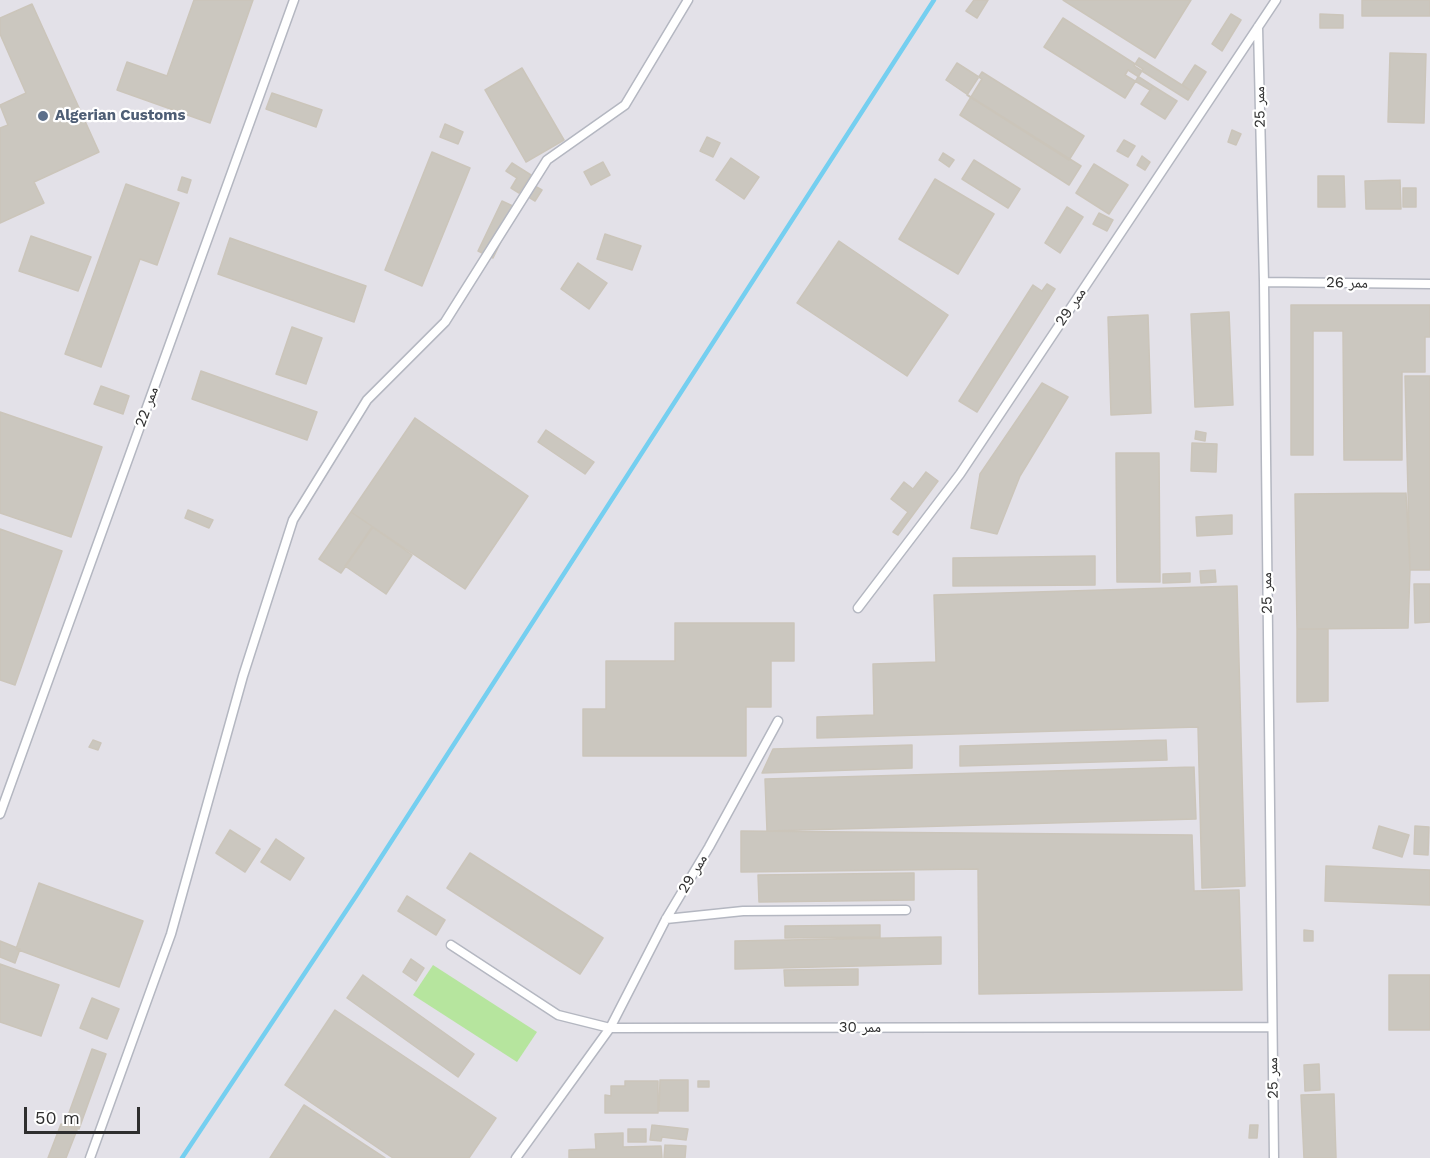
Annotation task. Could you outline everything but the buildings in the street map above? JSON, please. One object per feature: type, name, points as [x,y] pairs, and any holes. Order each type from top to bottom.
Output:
[{"type":"lane","name":"ممر 22","points":[[0,814],[294,0]]},
{"type":"lane","points":[[90,1158],[171,934],[243,676],[293,520],[367,400],[445,322],[548,159],[625,105],[687,0]]},
{"type":"lane","name":"ممر 29","points":[[858,608],[960,474],[1276,0]]},
{"type":"lane","name":"ممر 25","points":[[1258,27],[1264,282],[1274,1158]]},
{"type":"lane","name":"ممر 26","points":[[1264,282],[1430,284]]},
{"type":"lane","name":"ممر 29","points":[[610,1028],[666,919],[709,847],[778,721]]},
{"type":"lane","points":[[666,919],[742,911],[906,909]]},
{"type":"lane","name":"ممر 30","points":[[451,945],[558,1015],[610,1028],[1272,1027]]},
{"type":"lane","points":[[516,1158],[610,1028]]},
{"type":"shaded area","points":[[0,0],[1430,0],[1430,1158],[0,1158]]},
{"type":"green space","points":[[433,965],[537,1032],[517,1062],[413,995]]},
{"type":"waterway","points":[[182,1158],[358,893],[934,0]]},
{"type":"place","name":"Algerian Customs","points":[[43,116]]}]
